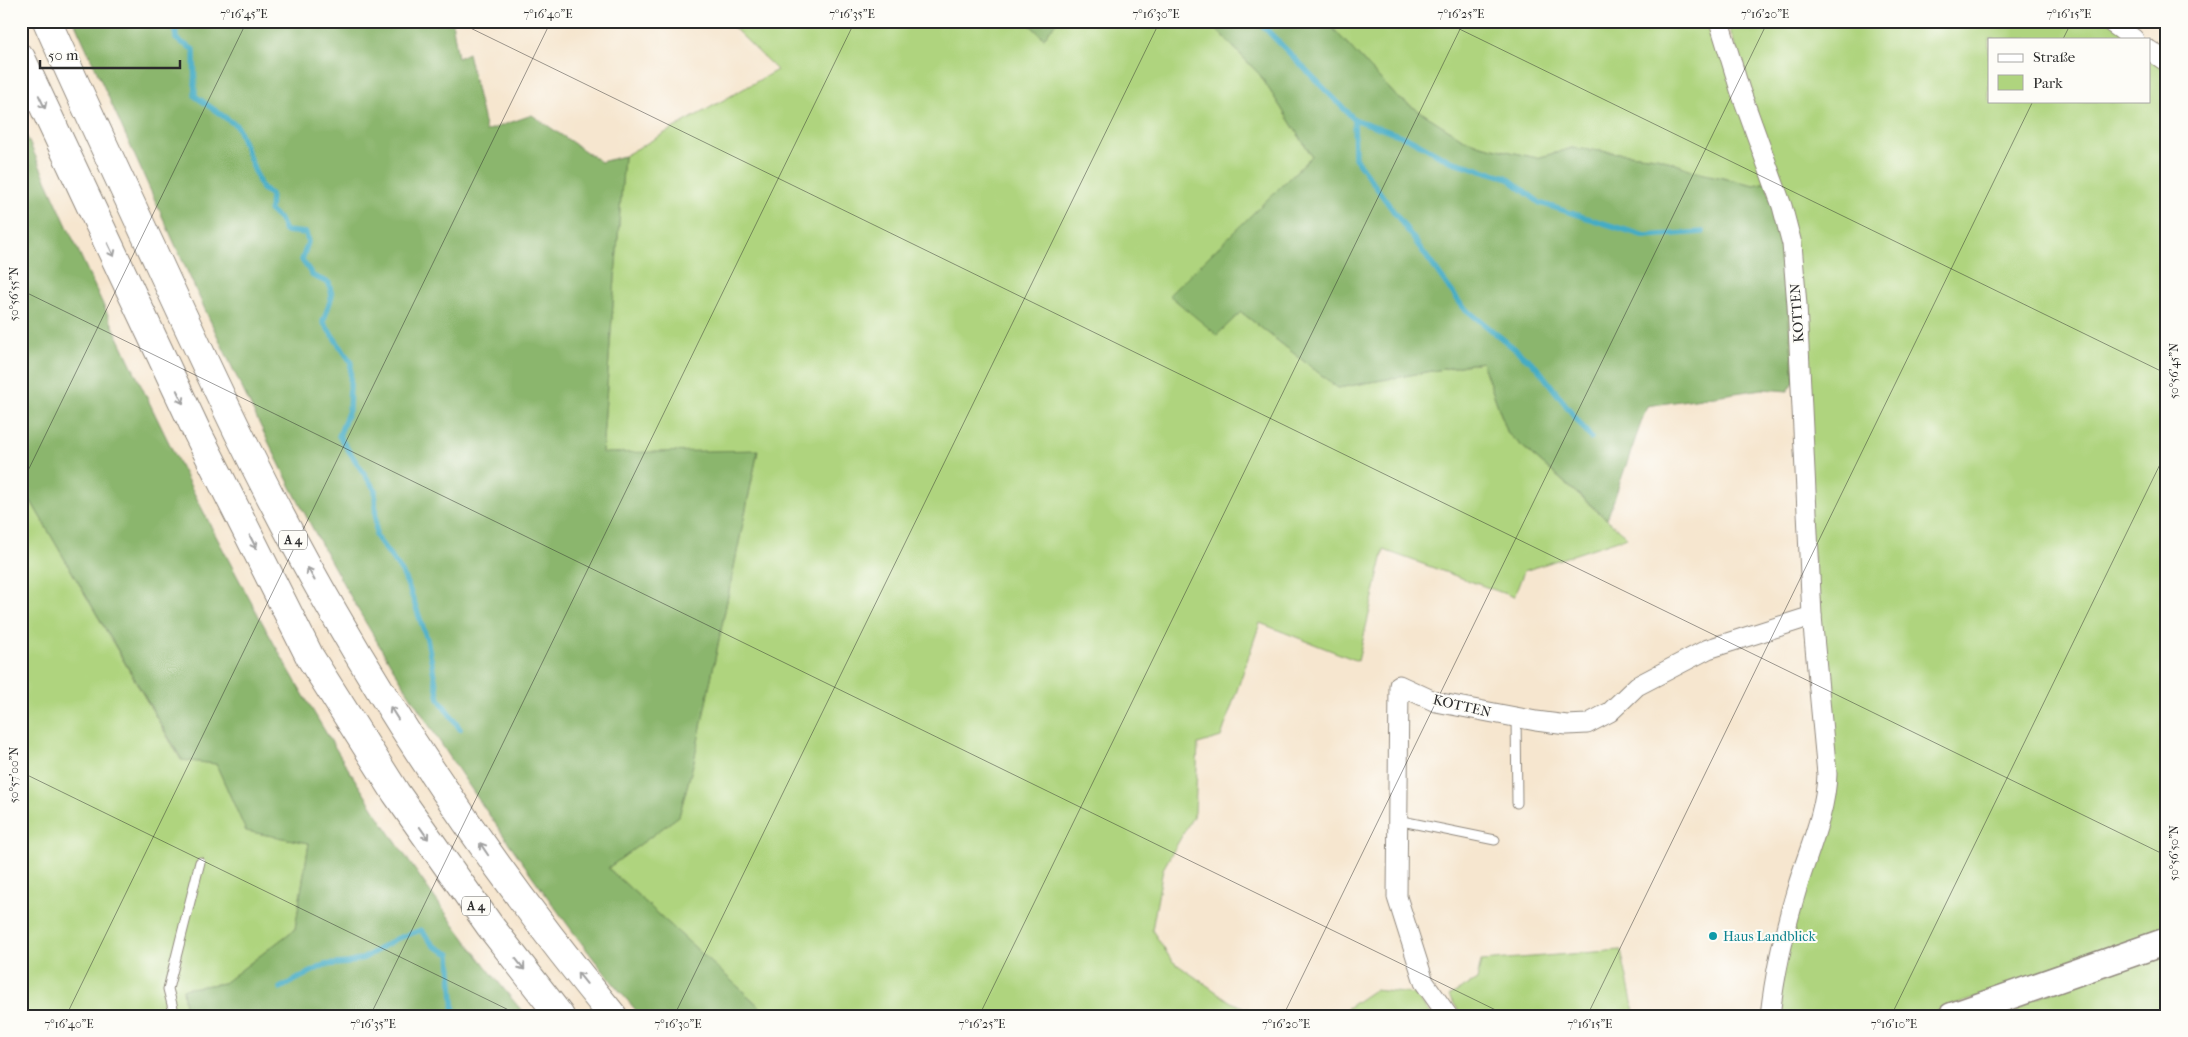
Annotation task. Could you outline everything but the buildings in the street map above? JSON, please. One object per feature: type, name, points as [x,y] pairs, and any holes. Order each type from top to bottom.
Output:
[{"type":"highway","name":"A 4","points":[[47,21],[204,362],[292,540],[334,614],[430,770],[489,856],[554,943],[613,1016]]},
{"type":"highway","name":"A 4","points":[[21,58],[197,432],[310,656],[402,802],[490,926],[560,1016]]},
{"type":"street","name":"KOTTEN","points":[[1719,21],[1740,90],[1782,206],[1792,244],[1808,511],[1812,616],[1825,750],[1826,791],[1786,924],[1774,984],[1770,1016]]},
{"type":"street","points":[[2109,21],[2133,38]]},
{"type":"street","points":[[2150,51],[2167,62]]},
{"type":"street","name":"KOTTEN","points":[[1448,1016],[1424,982],[1397,897],[1399,685],[1436,702],[1567,725],[1587,724],[1610,712],[1637,686],[1708,649],[1812,616]]},
{"type":"street","points":[[1952,1016],[2167,941]]},
{"type":"lane","points":[[1516,717],[1517,803]]},
{"type":"lane","points":[[1397,820],[1495,840]]},
{"type":"lane","points":[[175,1016],[168,989],[200,862]]},
{"type":"green space","points":[[74,21],[452,21],[458,58],[468,53],[486,131],[532,115],[601,162],[624,156],[602,453],[758,450],[694,761],[679,816],[608,868],[770,1016],[641,1016],[590,954],[511,846],[451,759],[395,671],[341,580],[291,487],[207,313]]},
{"type":"green space","points":[[727,21],[1026,21],[1044,38],[1057,21],[1208,21],[1260,75],[1312,156],[1170,295],[1241,312],[1338,388],[1482,362],[1508,434],[1627,537],[1524,571],[1514,597],[1384,550],[1358,661],[1260,623],[1221,737],[1198,744],[1195,813],[1163,869],[1152,930],[1172,961],[1231,1002],[1265,1016],[770,1016],[608,868],[679,816],[694,761],[758,451],[602,454],[624,156],[777,70]]},
{"type":"green space","points":[[1026,21],[1057,21],[1044,38]]},
{"type":"green space","points":[[1209,21],[1326,21],[1397,97],[1462,138],[1480,145],[1537,158],[1572,148],[1657,157],[1700,173],[1754,185],[1766,182],[1782,239],[1794,382],[1788,391],[1762,389],[1647,406],[1607,519],[1508,434],[1482,362],[1338,388],[1241,312],[1217,335],[1169,295],[1312,156],[1260,75]]},
{"type":"green space","points":[[1326,21],[1712,21],[1766,182],[1754,185],[1700,173],[1657,157],[1572,148],[1537,158],[1480,145],[1462,138],[1397,97]]},
{"type":"green space","points":[[1727,21],[2109,21],[2133,38],[1988,38],[1988,102],[2150,102],[2150,51],[2167,62],[2167,931],[1924,1016],[1778,1016],[1783,973],[1796,919],[1835,794],[1828,700],[1772,161]]},
{"type":"green space","points":[[21,124],[128,358],[184,474],[306,700],[374,809],[447,915],[526,1016],[186,1016],[183,989],[224,983],[295,929],[309,843],[246,831],[216,764],[182,760],[21,484]]},
{"type":"green space","points":[[21,484],[181,760],[216,764],[246,831],[309,843],[295,929],[224,983],[183,989],[186,1016],[21,1016]]},
{"type":"green space","points":[[1621,950],[1635,1016],[1462,1016],[1449,996],[1477,980],[1481,961]]},
{"type":"green space","points":[[2167,952],[2167,1016],[1983,1016]]},
{"type":"green space","points":[[1374,990],[1414,994],[1432,1016],[1317,1016],[1337,1015]]},
{"type":"waterway","points":[[175,21],[176,39],[194,50],[195,96],[237,126],[262,189],[271,194],[270,211],[280,220],[285,231],[306,233],[308,242],[302,260],[313,276],[329,283],[332,296],[323,322],[351,362],[349,410],[339,436],[375,490],[376,536],[402,572],[427,639],[439,699],[460,729]]},
{"type":"waterway","points":[[1258,21],[1354,119],[1355,158],[1463,307],[1536,366],[1591,438]]},
{"type":"waterway","points":[[1354,119],[1410,139],[1450,161],[1506,177],[1540,203],[1645,236],[1703,232]]},
{"type":"waterway","points":[[280,988],[324,965],[348,963],[364,958],[396,939],[421,930],[434,946],[450,954],[454,1016]]},
{"type":"place","name":"Haus Landblick","points":[[1713,936]]}]
